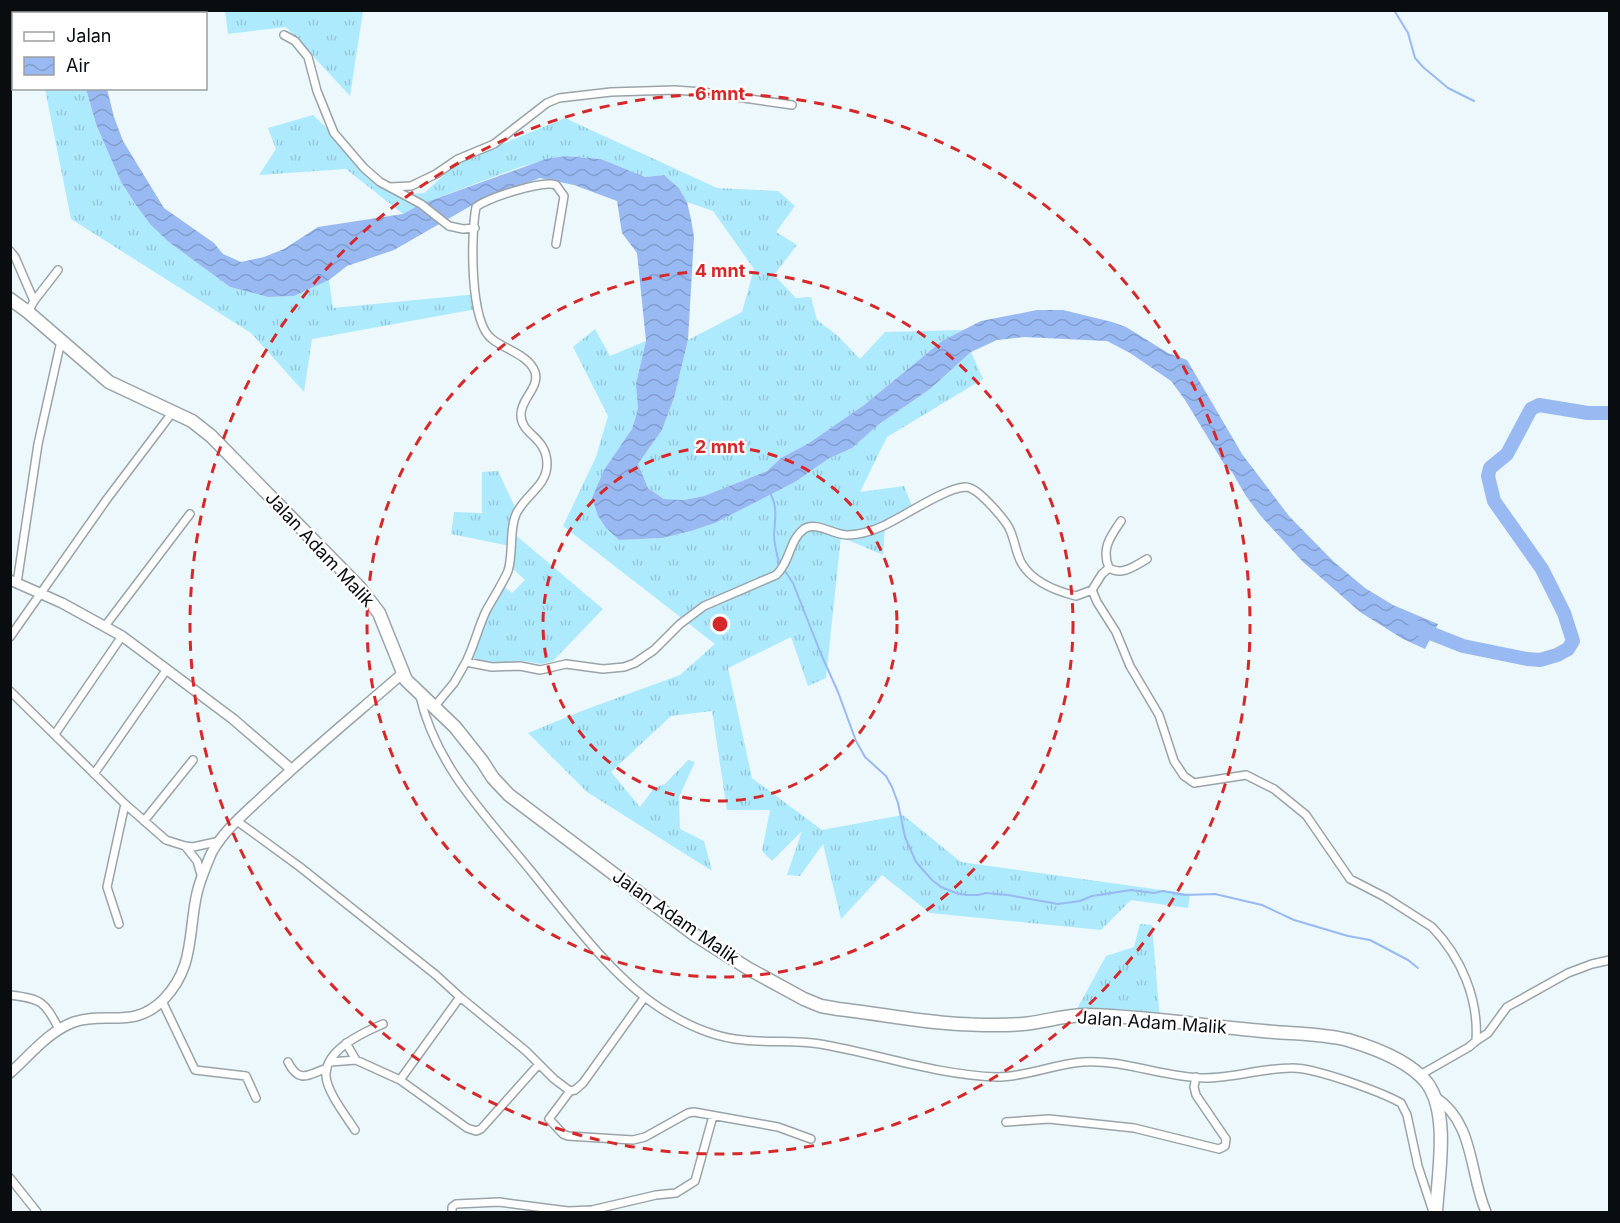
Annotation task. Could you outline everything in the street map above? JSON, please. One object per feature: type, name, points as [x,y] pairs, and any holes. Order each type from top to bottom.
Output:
[{"type":"highway","name":"Jalan Adam Malik","points":[[10,299],[31,306],[61,340],[109,382],[192,421],[226,449],[360,588],[379,613],[406,680],[469,744],[499,785],[531,813],[695,935],[749,969],[821,1006],[946,1023],[1019,1024],[1086,1015],[1187,1022],[1348,1040],[1412,1069],[1420,1075],[1435,1097],[1440,1135],[1435,1212]]},
{"type":"street","points":[[284,35],[295,41],[308,57],[317,91],[337,137],[364,168],[390,188],[420,204],[449,226],[460,229],[475,228]]},
{"type":"street","points":[[390,188],[411,186],[436,174],[458,159],[494,144],[547,103],[559,98],[611,92],[675,90],[792,105]]},
{"type":"street","points":[[434,707],[454,683],[466,662],[481,622],[508,571],[518,510],[544,479],[547,467],[543,445],[524,427],[521,421],[521,408],[536,377],[534,369],[488,336],[480,318],[472,274],[475,209],[478,205],[532,186],[547,183],[556,185],[562,190],[564,200],[556,244]]},
{"type":"street","points":[[10,251],[15,257],[31,306]]},
{"type":"street","points":[[31,306],[58,270]]},
{"type":"street","points":[[61,340],[40,434],[14,581],[122,636],[233,719],[291,769]]},
{"type":"street","points":[[10,637],[107,499],[172,413]]},
{"type":"street","points":[[466,662],[492,666],[520,666],[540,670],[566,664],[603,669],[624,667],[635,663],[654,650],[704,606],[776,575],[781,571],[793,542],[802,530],[812,526],[844,535],[857,534],[886,525],[949,492],[962,488],[971,489],[979,494],[1007,525],[1019,559],[1031,574],[1047,586],[1076,596],[1092,590],[1102,574],[1109,568]]},
{"type":"street","points":[[105,626],[190,514]]},
{"type":"street","points":[[1121,521],[1106,548],[1105,558],[1109,568],[1116,572],[1125,571],[1147,559]]},
{"type":"street","points":[[1092,590],[1114,628],[1130,666],[1159,716],[1170,753],[1178,770],[1194,783],[1246,776],[1274,789],[1305,815],[1350,879],[1385,897],[1432,927],[1460,966],[1470,990],[1476,1016],[1476,1041]]},
{"type":"street","points":[[55,734],[122,636]]},
{"type":"street","points":[[94,774],[166,669]]},
{"type":"street","points":[[10,1072],[59,1029],[76,1021],[129,1018],[146,1012],[162,1001],[181,977],[188,959],[197,893],[212,853],[220,840],[291,769],[403,674]]},
{"type":"street","points":[[10,692],[125,804],[166,840],[185,846],[204,845],[220,840]]},
{"type":"street","points":[[420,693],[430,729],[466,792],[568,918],[644,998],[680,1019],[722,1037],[823,1045],[902,1064],[1000,1077],[1084,1062],[1196,1077],[1304,1068],[1401,1103],[1406,1111],[1415,1158],[1435,1212]]},
{"type":"street","points":[[144,821],[193,760]]},
{"type":"street","points":[[119,924],[107,887],[125,804]]},
{"type":"street","points":[[237,821],[436,975],[570,1091]]},
{"type":"street","points":[[185,846],[197,861],[202,878]]},
{"type":"street","points":[[1420,1075],[1469,1047],[1488,1033],[1507,1007],[1568,973],[1610,960]]},
{"type":"street","points":[[10,995],[37,999],[51,1014],[59,1029]]},
{"type":"street","points":[[400,1080],[459,997]]},
{"type":"street","points":[[644,998],[583,1083],[570,1091],[549,1119],[563,1134],[633,1140],[645,1137],[691,1112],[778,1127],[811,1139]]},
{"type":"street","points":[[162,1001],[195,1070],[246,1076],[256,1098]]},
{"type":"street","points":[[355,1130],[328,1083],[326,1074],[328,1065],[346,1043],[383,1024]]},
{"type":"street","points":[[346,1043],[356,1060]]},
{"type":"street","points":[[288,1062],[292,1071],[301,1077],[328,1065],[356,1060],[400,1080],[467,1128],[476,1131],[539,1064]]},
{"type":"street","points":[[1006,1122],[1049,1119],[1134,1128],[1219,1149],[1225,1146],[1226,1139],[1196,1095],[1194,1087],[1196,1077]]},
{"type":"street","points":[[1435,1097],[1451,1110],[1465,1133],[1476,1182],[1486,1212]]},
{"type":"street","points":[[452,1212],[452,1207],[456,1204],[495,1202],[573,1212],[676,1193],[695,1181],[713,1116]]},
{"type":"street","points":[[10,1178],[37,1212]]},
{"type":"green space","points":[[225,11],[363,11],[350,96],[286,27],[228,34]]},
{"type":"green space","points":[[45,90],[86,90],[96,124],[121,182],[135,205],[170,243],[230,287],[268,297],[294,296],[329,280],[333,308],[478,294],[482,308],[312,339],[304,392],[251,333],[71,219]]},
{"type":"green space","points":[[313,115],[329,130],[363,172],[399,195],[424,193],[462,159],[565,118],[717,188],[778,191],[795,206],[776,232],[797,245],[774,275],[796,298],[811,297],[817,320],[838,336],[860,359],[885,332],[964,330],[942,341],[864,405],[809,443],[781,458],[767,471],[704,496],[684,500],[664,499],[648,488],[638,464],[662,430],[674,398],[688,340],[742,312],[754,269],[713,211],[687,202],[679,188],[664,175],[645,177],[601,159],[566,156],[523,166],[421,204],[403,214],[346,169],[259,175],[276,149],[268,128]]},
{"type":"green space","points":[[595,329],[610,356],[646,341],[637,384],[638,409],[632,429],[592,498],[602,521],[619,540],[663,538],[691,531],[715,523],[795,482],[828,459],[852,448],[878,425],[930,389],[971,352],[983,379],[887,437],[860,492],[904,486],[914,511],[885,525],[883,555],[841,537],[826,678],[808,686],[791,637],[728,668],[752,778],[822,830],[903,815],[961,862],[1190,894],[1188,908],[1131,900],[1101,930],[930,913],[882,875],[841,919],[823,844],[800,876],[787,875],[802,831],[772,861],[762,851],[770,810],[727,810],[712,711],[671,716],[611,772],[640,807],[654,788],[665,784],[688,760],[695,762],[679,797],[680,829],[704,841],[712,871],[587,792],[528,733],[680,675],[715,644],[563,526],[596,457],[608,416],[573,347]]},
{"type":"green space","points":[[498,471],[515,507],[512,532],[603,609],[553,661],[541,664],[523,661],[496,663],[466,657],[499,583],[512,593],[525,580],[509,565],[510,546],[451,534],[454,512],[482,513],[482,472]]},
{"type":"green space","points":[[1140,924],[1152,925],[1160,1020],[1073,1016],[1106,956],[1134,947]]},
{"type":"water","points":[[86,90],[107,90],[123,141],[164,208],[214,243],[223,254],[241,262],[264,257],[284,249],[318,227],[403,214],[421,204],[546,159],[566,156],[601,159],[645,177],[664,175],[679,188],[687,202],[694,237],[688,340],[674,398],[662,430],[638,464],[648,488],[664,499],[684,500],[704,496],[767,471],[781,458],[809,443],[864,405],[942,341],[981,321],[1037,310],[1063,310],[1126,327],[1168,353],[1187,360],[1242,454],[1289,516],[1333,561],[1365,588],[1393,605],[1438,624],[1425,649],[1403,639],[1360,612],[1302,561],[1260,515],[1171,381],[1130,353],[1107,341],[1024,337],[997,340],[971,352],[930,389],[878,425],[852,448],[828,459],[795,482],[715,523],[691,531],[663,538],[619,540],[606,528],[598,516],[592,498],[604,470],[632,429],[638,409],[636,384],[646,341],[637,253],[622,233],[617,201],[574,185],[540,178],[481,200],[394,250],[347,266],[329,280],[294,296],[268,297],[230,287],[170,243],[151,225],[121,182],[96,124]]},
{"type":"waterway","points":[[1394,10],[1408,33],[1415,58],[1448,88],[1474,101]]},
{"type":"waterway","points":[[1415,627],[1463,646],[1527,659],[1540,660],[1568,649],[1573,641],[1564,613],[1542,569],[1494,501],[1488,476],[1490,468],[1507,454],[1531,409],[1539,405],[1588,413],[1610,413]]},
{"type":"waterway","points":[[770,493],[775,508],[774,538],[779,563]]},
{"type":"waterway","points":[[785,571],[793,583],[856,741],[865,757],[886,776],[892,787],[905,837],[916,862],[941,887],[966,895],[986,893],[1008,895],[1058,904],[1131,890],[1154,893],[1163,891],[1185,895],[1215,894],[1262,905],[1294,920],[1370,940],[1408,960],[1418,968]]}]
